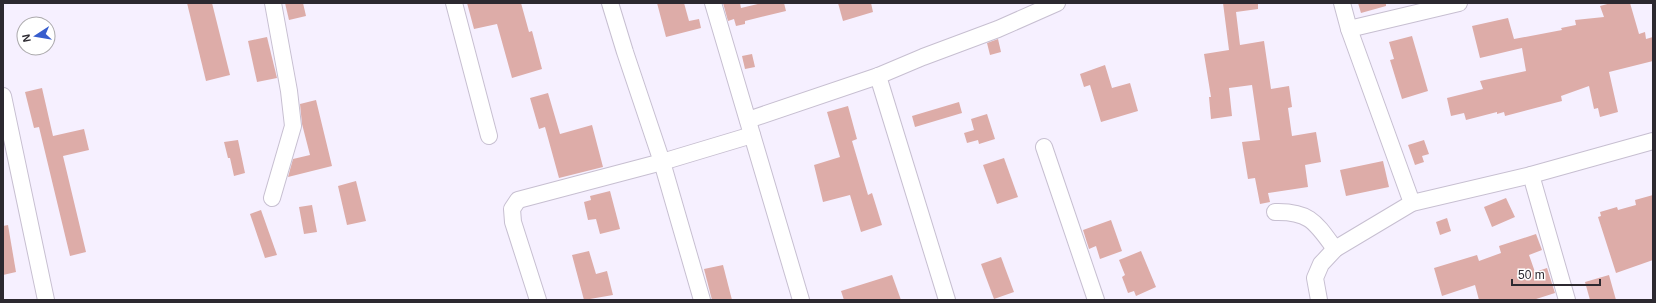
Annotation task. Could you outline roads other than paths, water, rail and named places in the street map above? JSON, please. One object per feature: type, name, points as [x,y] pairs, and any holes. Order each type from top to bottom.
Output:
[{"type":"street","points":[[272,198],[293,126],[289,90],[273,3]]},
{"type":"street","points":[[454,3],[488,136]]},
{"type":"street","points":[[610,3],[662,162],[702,300]]},
{"type":"street","points":[[713,3],[800,300]]},
{"type":"street","points":[[538,300],[513,222],[512,209],[518,200],[662,162],[923,57],[998,29],[1057,3]]},
{"type":"street","points":[[1342,3],[1349,29],[1412,203]]},
{"type":"street","points":[[1349,29],[1459,3]]},
{"type":"street","points":[[878,76],[947,300]]},
{"type":"street","points":[[3,96],[8,143],[46,300]]},
{"type":"street","points":[[1319,300],[1314,278],[1321,264],[1335,249],[1412,203],[1531,175],[1653,141]]},
{"type":"street","points":[[1044,147],[1096,300]]},
{"type":"street","points":[[1531,175],[1567,300]]},
{"type":"street","points":[[1275,212],[1292,212],[1312,220],[1335,249]]}]
